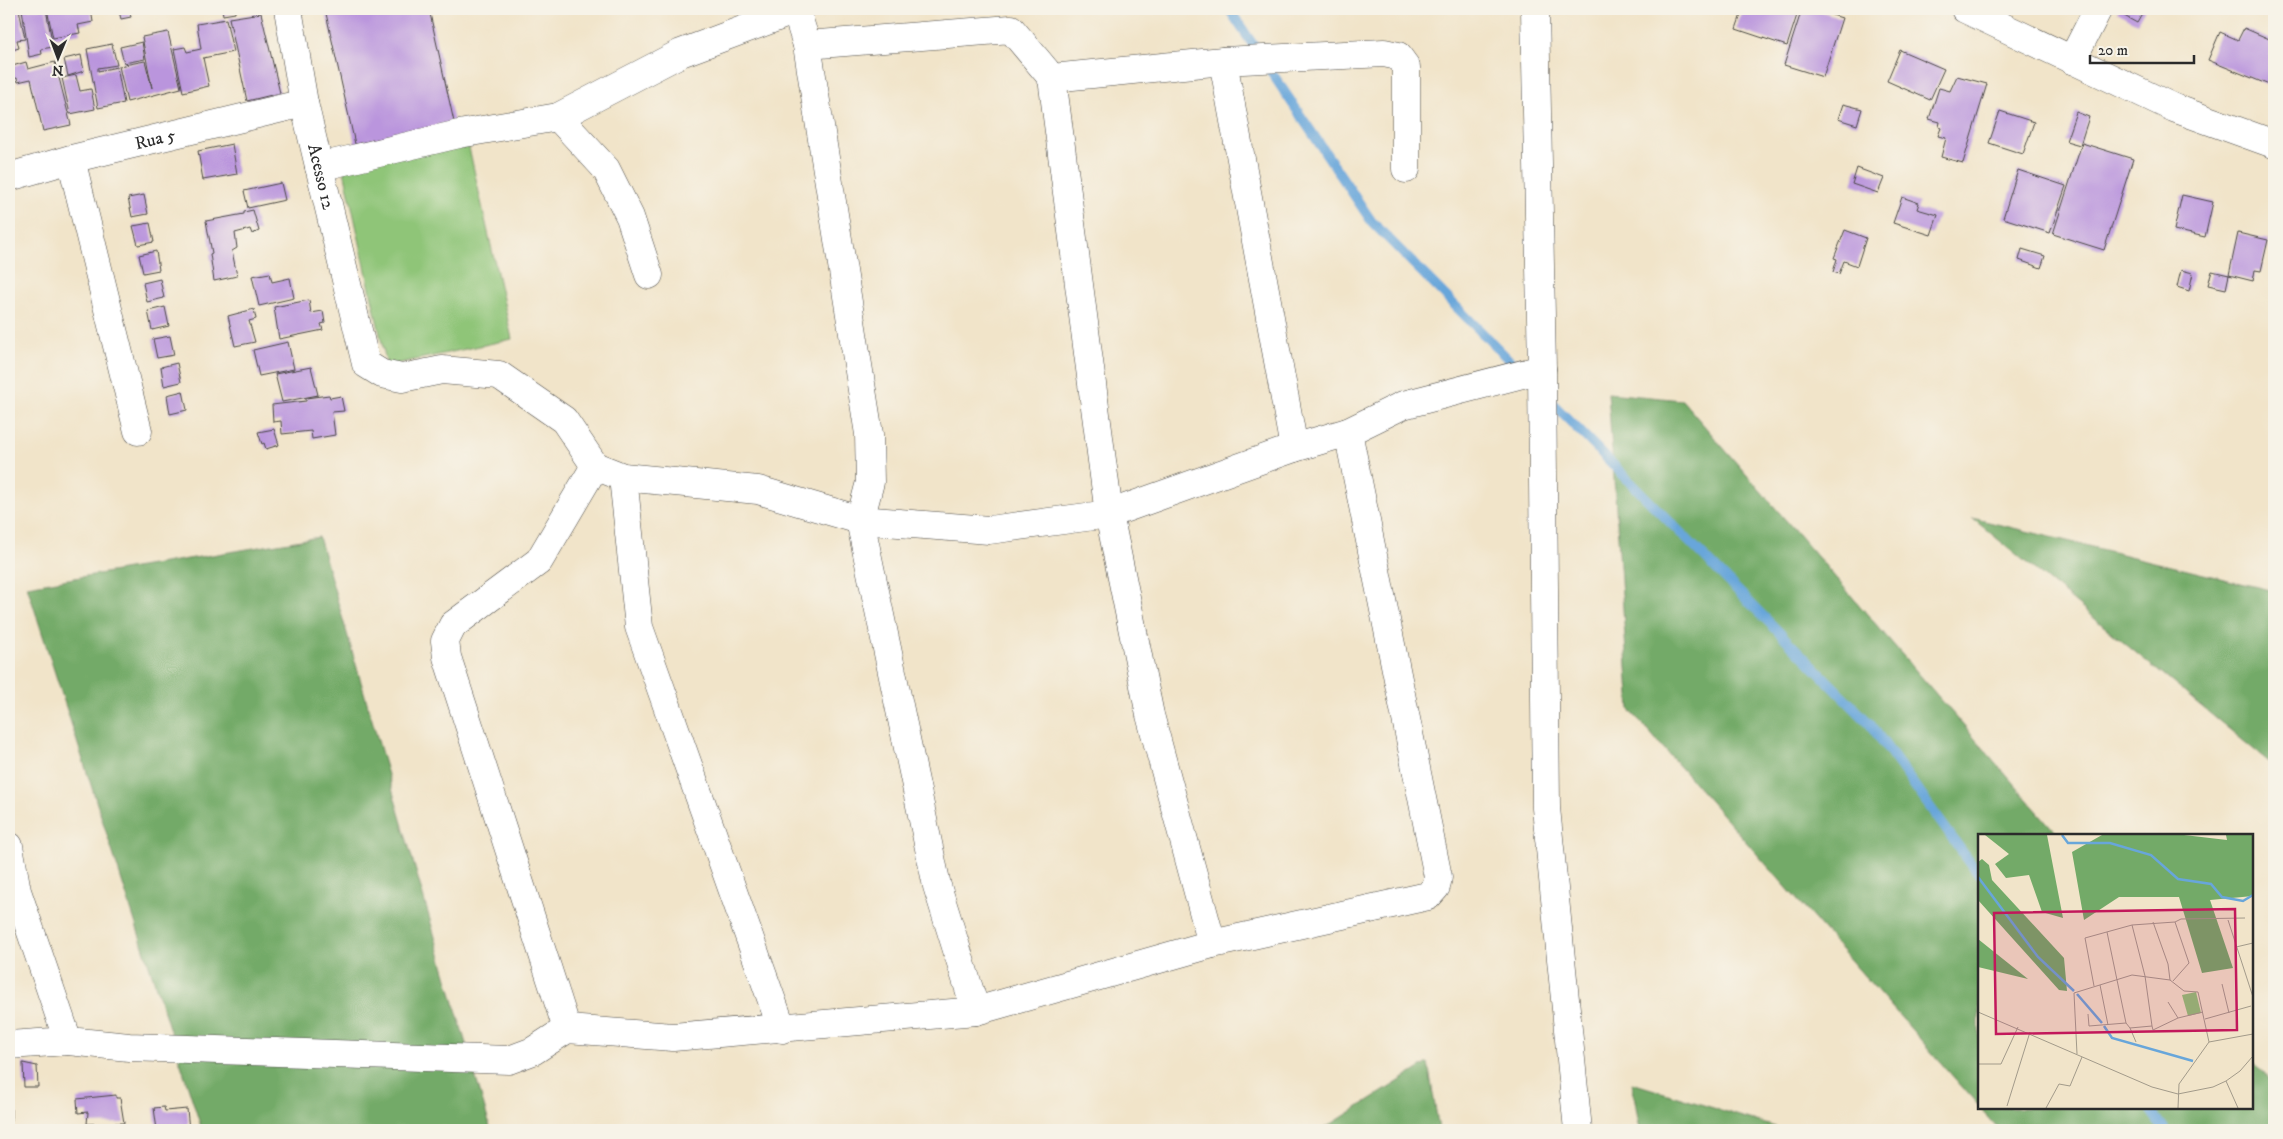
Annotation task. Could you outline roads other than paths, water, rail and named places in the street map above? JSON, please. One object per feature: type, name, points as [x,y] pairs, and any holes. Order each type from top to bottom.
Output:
[{"type":"street","name":"Acesso 12","points":[[288,9],[304,103],[366,364],[382,374],[402,378],[442,370],[499,375],[564,420],[595,466]]},
{"type":"street","points":[[319,167],[459,134],[558,117],[681,53],[795,9],[808,45],[869,434],[870,482],[860,520],[937,886],[976,1011]]},
{"type":"street","points":[[1535,9],[1542,369],[1546,808],[1578,1130]]},
{"type":"street","points":[[1965,9],[2174,108],[2274,144]]},
{"type":"street","points":[[2072,60],[2098,9]]},
{"type":"street","points":[[808,45],[1007,19],[1052,78],[1109,514],[1150,715],[1212,944]]},
{"type":"street","points":[[1052,78],[1223,61],[1384,53],[1398,56],[1406,67],[1406,169]]},
{"type":"street","points":[[1223,61],[1294,448]]},
{"type":"street","name":"Rua 5","points":[[9,177],[71,159],[304,103]]},
{"type":"street","points":[[558,117],[606,169],[630,217],[649,275]]},
{"type":"street","points":[[71,159],[138,431]]},
{"type":"street","points":[[568,1029],[447,657],[445,641],[453,625],[538,561],[595,466],[623,477],[758,490],[860,520],[989,530],[1109,514],[1294,448],[1348,432],[1403,405],[1542,369]]},
{"type":"street","points":[[9,1045],[68,1041],[129,1047],[509,1060],[533,1051],[568,1029],[673,1037],[976,1011],[1212,944],[1428,896],[1436,887],[1438,877],[1348,432]]},
{"type":"street","points":[[623,477],[639,627],[782,1028]]},
{"type":"street","points":[[9,846],[17,891],[68,1041]]},
{"type":"waterway","points":[[1229,9],[1372,222],[1520,371]]},
{"type":"waterway","points":[[1548,399],[1870,724],[1978,874]]},
{"type":"waterway","points":[[2150,1109],[2165,1130]]}]
